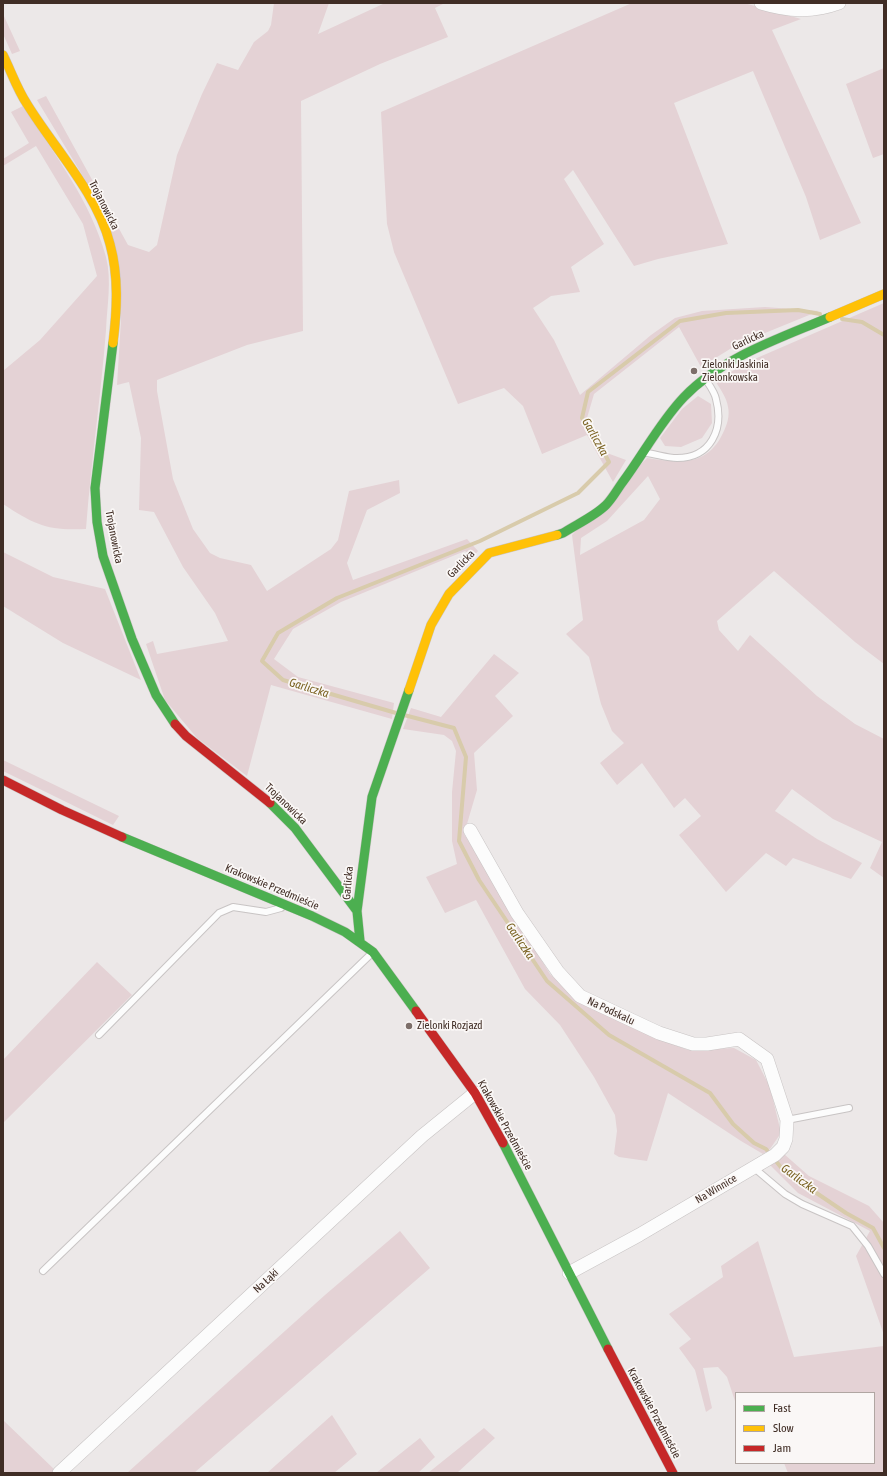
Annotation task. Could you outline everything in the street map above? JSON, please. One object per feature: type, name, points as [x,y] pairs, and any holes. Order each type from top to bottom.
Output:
[{"type":"street","points":[[761,3],[780,9],[803,11],[828,7],[839,3]]},
{"type":"street","name":"Trojanowicka","points":[[3,55],[26,103],[89,196],[104,229],[114,266],[116,315],[95,488],[97,522],[103,556],[132,640],[156,695],[171,720],[186,736],[269,802],[295,828],[357,911]]},
{"type":"street","name":"Garlicka","points":[[360,941],[357,911],[361,870],[372,796],[431,625],[449,594],[479,562],[489,554],[563,533],[584,521],[606,505],[638,462],[643,452],[669,415],[685,396],[706,378],[737,358],[881,295]]},
{"type":"street","name":"Krakowskie Przedmieście","points":[[3,780],[27,793],[117,834],[289,907],[360,941],[373,952],[475,1093],[494,1124],[635,1403],[673,1473]]},
{"type":"street","name":"Na Podskalu","points":[[470,830],[517,913],[558,972],[580,996],[660,1033],[693,1044],[707,1044],[739,1039],[767,1059],[787,1120]]},
{"type":"street","name":"Na Łąki","points":[[59,1473],[422,1136],[475,1093]]},
{"type":"street","name":"Na Winnice","points":[[569,1273],[639,1236],[771,1157],[783,1146],[786,1139],[787,1120]]},
{"type":"lane","points":[[643,452],[678,458],[700,453],[714,439],[720,421],[716,398],[706,378]]},
{"type":"lane","points":[[99,1035],[220,913],[233,908],[266,912],[289,907]]},
{"type":"lane","points":[[43,1271],[373,952]]},
{"type":"lane","points":[[787,1120],[849,1108]]},
{"type":"lane","points":[[752,1167],[785,1194],[802,1204],[852,1226],[868,1246],[884,1274]]},
{"type":"shaded area","points":[[274,3],[329,3],[318,34],[385,3],[445,3],[435,8],[448,37],[380,64],[301,101],[303,331],[247,345],[157,380],[157,391],[173,479],[193,529],[210,553],[220,558],[251,565],[267,591],[331,549],[338,540],[349,491],[399,480],[400,493],[367,510],[347,563],[353,580],[467,539],[478,551],[473,557],[465,551],[341,602],[293,629],[274,659],[298,677],[394,703],[392,719],[271,685],[247,776],[197,738],[165,700],[146,644],[153,641],[157,654],[228,641],[215,613],[183,567],[154,512],[139,510],[141,438],[129,382],[117,385],[121,320],[107,216],[37,100],[46,96],[128,245],[149,252],[157,245],[177,155],[202,94],[217,63],[238,70],[254,42],[268,31],[271,25]]},
{"type":"shaded area","points":[[632,3],[744,3],[801,19],[772,30],[861,223],[820,240],[806,197],[753,71],[674,103],[728,244],[658,259],[634,266],[573,170],[564,179],[604,244],[571,267],[580,292],[551,296],[533,308],[554,340],[580,395],[651,335],[675,318],[702,311],[765,307],[819,311],[738,344],[701,367],[679,327],[594,394],[587,418],[607,453],[626,460],[613,482],[587,435],[542,454],[523,406],[504,388],[458,404],[394,252],[387,224],[381,112]]},
{"type":"shaded area","points":[[3,14],[20,51],[12,54],[3,34]]},
{"type":"shaded area","points":[[884,68],[884,154],[873,158],[846,84]]},
{"type":"shaded area","points":[[23,106],[59,160],[81,197],[99,236],[108,266],[109,293],[106,330],[86,529],[51,528],[33,522],[3,504],[3,371],[40,340],[97,276],[83,224],[36,146],[3,166],[3,159],[29,143],[11,112]]},
{"type":"shaded area","points":[[884,303],[884,664],[855,642],[774,571],[717,621],[719,630],[738,651],[750,635],[817,696],[855,724],[884,739],[884,878],[870,868],[882,842],[833,819],[792,789],[775,811],[817,839],[862,863],[851,879],[793,858],[786,866],[766,853],[726,892],[679,835],[701,816],[685,798],[674,808],[642,763],[617,785],[600,763],[624,743],[612,731],[601,704],[589,657],[566,634],[583,620],[572,535],[647,458],[681,461],[691,460],[709,452],[723,433],[727,424],[729,410],[726,400],[716,382],[743,364]],"holes":[[[648,476],[660,499],[644,520],[580,555],[581,538],[607,521]]]},
{"type":"shaded area","points":[[698,396],[711,404],[712,423],[702,438],[681,447],[665,446],[660,438],[682,409]]},
{"type":"shaded area","points":[[3,552],[53,577],[105,589],[141,680],[63,643],[3,606]]},
{"type":"shaded area","points":[[494,654],[519,673],[495,696],[513,716],[474,753],[477,790],[464,834],[550,974],[578,1000],[657,1038],[688,1050],[734,1048],[756,1060],[770,1087],[781,1133],[770,1149],[763,1154],[668,1093],[647,1161],[619,1157],[614,1154],[617,1131],[615,1115],[594,1077],[560,1025],[525,989],[476,900],[445,913],[426,877],[457,864],[452,841],[452,792],[456,751],[452,741],[444,735],[403,729],[411,708],[441,717]]},
{"type":"shaded area","points":[[3,760],[119,816],[113,825],[3,771]]},
{"type":"shaded area","points":[[97,962],[132,995],[3,1123],[3,1060]]},
{"type":"shaded area","points":[[784,1154],[809,1176],[869,1206],[884,1223],[884,1335],[856,1256],[870,1231],[798,1193],[770,1165]]},
{"type":"shaded area","points":[[400,1231],[430,1268],[194,1473],[127,1473],[325,1295]]},
{"type":"shaded area","points":[[758,1241],[794,1357],[884,1346],[884,1473],[788,1473],[784,1464],[875,1464],[875,1392],[735,1392],[735,1401],[727,1377],[718,1367],[703,1368],[712,1408],[706,1412],[695,1370],[679,1348],[691,1339],[669,1314],[723,1277],[721,1266]]},
{"type":"shaded area","points":[[332,1415],[357,1454],[334,1473],[267,1473]]},
{"type":"shaded area","points":[[3,1420],[56,1471],[54,1473],[3,1473]]},
{"type":"shaded area","points":[[484,1428],[495,1438],[457,1473],[428,1473]]},
{"type":"shaded area","points":[[420,1438],[435,1457],[418,1473],[376,1473]]},
{"type":"waterway","name":"Garliczka","points":[[396,713],[283,680],[262,661],[278,633],[337,598],[480,541],[578,493],[609,462],[595,436],[582,418],[588,392],[680,321],[726,313],[798,310],[820,314]]},
{"type":"waterway","name":"Garliczka","points":[[842,319],[862,322],[884,335]]},
{"type":"waterway","name":"Garliczka","points":[[404,715],[454,728],[466,757],[459,841],[479,880],[547,981],[609,1035],[710,1093],[733,1124],[754,1143],[766,1149],[784,1171],[846,1213],[873,1228],[884,1248]]},
{"type":"traffic: fast","points":[[557,535],[591,516],[606,505],[667,417],[684,397],[699,383],[716,371],[753,350],[830,317]]},
{"type":"traffic: fast","points":[[113,343],[95,488],[97,522],[103,556],[132,639],[156,695],[175,724]]},
{"type":"traffic: fast","points":[[360,941],[357,911],[372,797],[409,690]]},
{"type":"traffic: fast","points":[[270,803],[295,828],[357,911]]},
{"type":"traffic: fast","points":[[122,837],[312,916],[345,932],[373,952],[416,1011]]},
{"type":"traffic: fast","points":[[503,1143],[608,1349]]},
{"type":"traffic: slow","points":[[3,55],[23,98],[74,171],[104,225],[113,256],[116,281],[116,306],[113,343]]},
{"type":"traffic: slow","points":[[830,317],[884,294]]},
{"type":"traffic: slow","points":[[409,690],[431,625],[449,594],[489,553],[557,535]]},
{"type":"traffic: jam","points":[[175,724],[186,736],[270,803]]},
{"type":"traffic: jam","points":[[3,780],[62,810],[122,837]]},
{"type":"traffic: jam","points":[[416,1011],[475,1093],[503,1143]]},
{"type":"traffic: jam","points":[[608,1349],[673,1473]]},
{"type":"place","name":"Zielonki Jaskinia Zielonkowska","points":[[694,371]]},
{"type":"place","name":"Zielonki Rozjazd","points":[[409,1026]]}]
